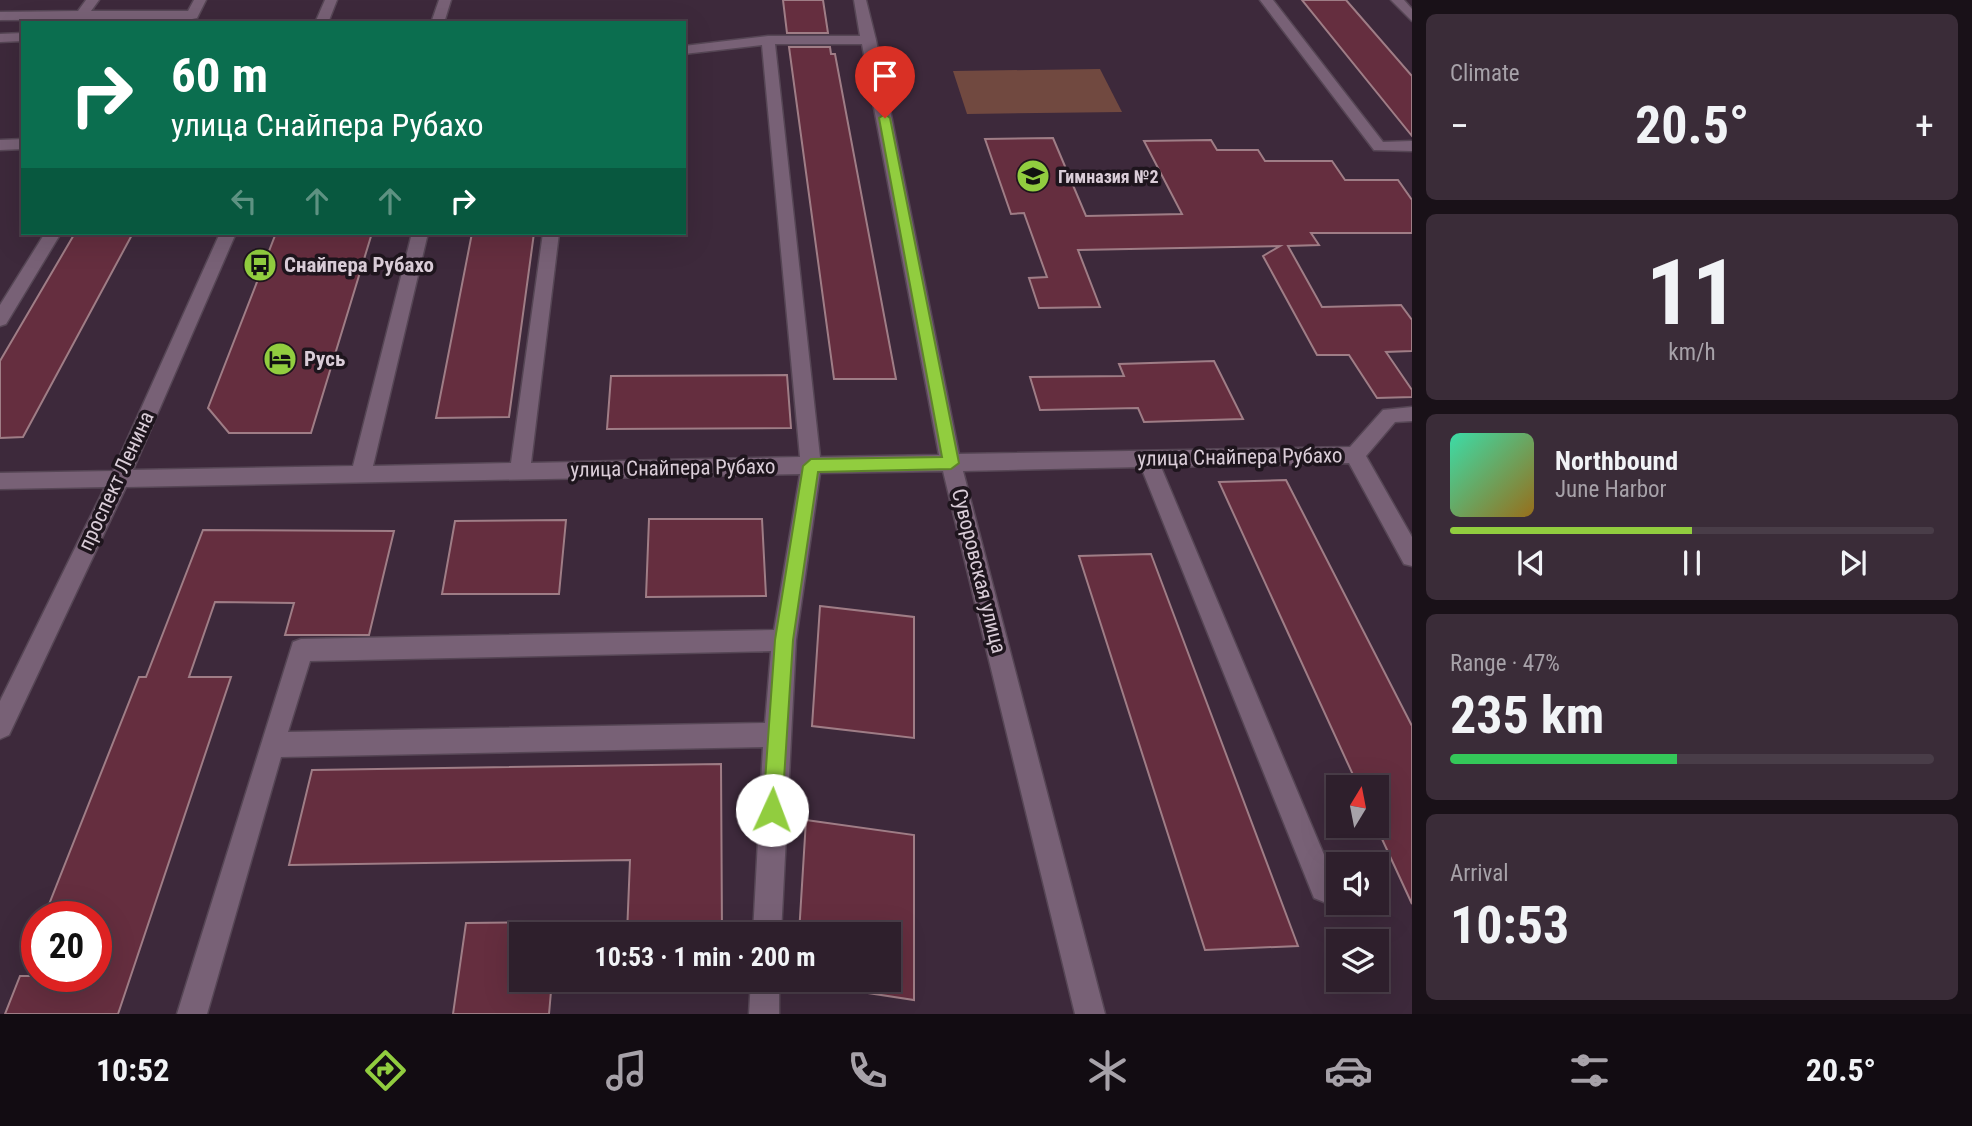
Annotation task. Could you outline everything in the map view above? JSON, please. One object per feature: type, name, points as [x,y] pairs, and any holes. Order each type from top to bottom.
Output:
[{"type":"street","points":[[82,15],[93,0]]},
{"type":"street","points":[[0,16],[192,15],[201,0]]},
{"type":"street","points":[[322,21],[331,0]]},
{"type":"street","points":[[439,21],[445,0]]},
{"type":"street","name":"Суворовская улица","points":[[860,0],[951,463],[1090,1014]]},
{"type":"street","points":[[1266,0],[1379,146],[1405,146],[1412,164]]},
{"type":"street","points":[[1397,0],[1412,17]]},
{"type":"street","points":[[0,37],[21,37]]},
{"type":"street","points":[[768,40],[811,466],[784,640],[776,736],[768,922]]},
{"type":"street","points":[[686,50],[768,40],[869,40]]},
{"type":"street","points":[[0,145],[21,144]]},
{"type":"street","points":[[0,320],[52,235]]},
{"type":"street","name":"проспект Ленина","points":[[0,727],[119,479],[227,235]]},
{"type":"street","points":[[361,474],[420,235]]},
{"type":"street","points":[[520,471],[551,235]]},
{"type":"street","name":"улица Снайпера Рубахо","points":[[0,481],[1355,455],[1390,415],[1412,414]]},
{"type":"street","points":[[1355,455],[1412,557]]},
{"type":"street","points":[[1148,459],[1324,888]]},
{"type":"street","points":[[192,1014],[301,650],[784,640]]},
{"type":"street","points":[[272,745],[776,736]]},
{"type":"street","points":[[764,1014],[765,992]]},
{"type":"shaded area","points":[[1100,69],[1122,112],[967,114],[953,71]]},
{"type":"building","points":[[783,0],[823,0],[828,33],[787,33]]},
{"type":"building","points":[[1302,0],[1346,0],[1412,76],[1412,136]]},
{"type":"building","points":[[789,47],[830,47],[831,54],[835,54],[896,379],[834,379]]},
{"type":"building","points":[[1053,138],[1086,216],[1182,214],[1144,141],[1211,140],[1217,150],[1258,150],[1265,161],[1332,161],[1345,180],[1398,180],[1412,200],[1412,233],[1311,233],[1319,245],[1288,246],[1322,307],[1401,305],[1412,320],[1412,351],[1386,352],[1412,390],[1412,397],[1377,398],[1349,355],[1317,355],[1263,256],[1280,246],[1078,250],[1100,307],[1039,308],[1029,278],[1047,277],[1024,213],[1011,214],[985,139]]},
{"type":"building","points":[[74,235],[132,235],[23,437],[0,438],[0,361]]},
{"type":"building","name":"Русь","points":[[275,235],[371,235],[311,433],[229,433],[208,408]]},
{"type":"building","points":[[472,235],[534,235],[509,417],[436,418]]},
{"type":"building","points":[[1214,361],[1243,419],[1144,422],[1138,408],[1040,410],[1030,377],[1124,376],[1119,364]]},
{"type":"building","points":[[787,375],[791,428],[607,429],[611,376]]},
{"type":"building","points":[[1286,480],[1412,726],[1412,904],[1382,838],[1390,838],[1390,775],[1353,775],[1219,482]]},
{"type":"building","points":[[649,519],[762,519],[766,596],[646,597]]},
{"type":"building","points":[[566,520],[559,594],[442,594],[455,521]]},
{"type":"building","points":[[203,530],[394,531],[369,635],[285,635],[294,603],[215,602],[189,677],[231,677],[118,1014],[5,1014],[20,976],[21,992],[112,992],[112,901],[50,901],[139,677],[146,677]]},
{"type":"building","points":[[1151,554],[1298,946],[1205,950],[1079,556]]},
{"type":"building","points":[[820,606],[914,617],[914,738],[812,726]]},
{"type":"building","points":[[721,764],[722,922],[627,922],[630,860],[289,865],[312,770]]},
{"type":"building","points":[[806,820],[914,835],[914,1000],[862,992],[901,992],[901,922],[800,922]]},
{"type":"building","points":[[466,923],[509,923],[509,992],[551,992],[549,1014],[453,1014]]},
{"type":"place","name":"Гимназия №2","points":[[1033,176]]},
{"type":"place","name":"Снайпера Рубахо","points":[[260,265]]},
{"type":"place","name":"Русь","points":[[280,359]]},
{"type":"route","points":[[772,810],[784,640],[811,466],[951,463],[885,118]]}]
